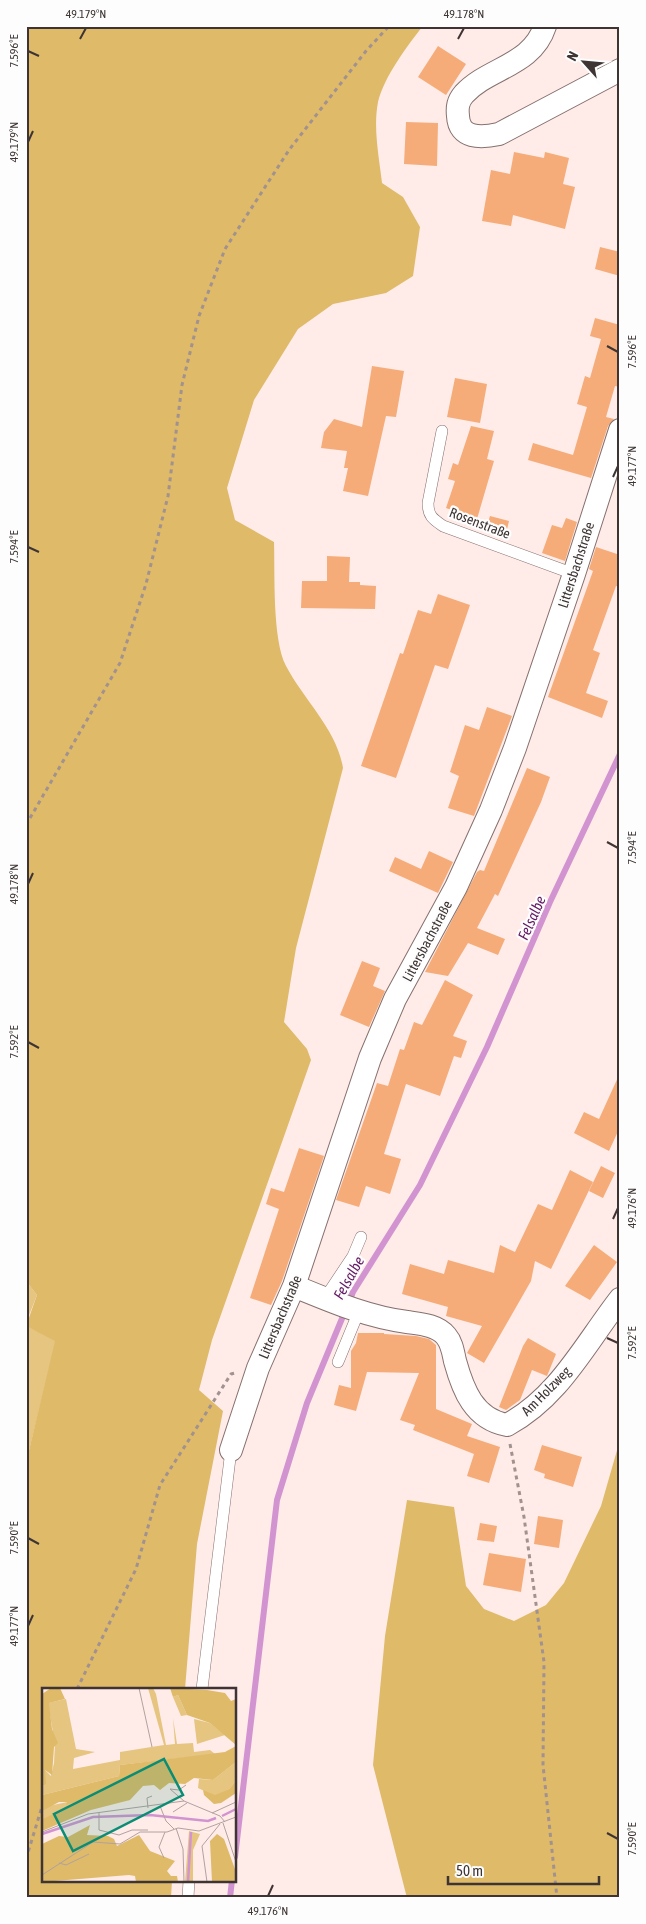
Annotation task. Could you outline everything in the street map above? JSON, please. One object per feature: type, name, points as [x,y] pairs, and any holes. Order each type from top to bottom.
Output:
[{"type":"street","points":[[545,26],[534,47],[522,59],[475,85],[464,94],[457,108],[458,122],[462,130],[470,135],[479,137],[499,134],[620,70]]},
{"type":"street","name":"Littersbachstraße","points":[[231,1450],[258,1368],[294,1286],[370,1058],[396,999],[456,887],[491,810],[515,748],[620,430]]},
{"type":"street","name":"Am Holzweg","points":[[294,1286],[378,1317],[424,1324],[442,1332],[451,1343],[459,1376],[473,1406],[488,1419],[507,1425],[536,1406],[562,1379],[620,1299]]},
{"type":"lane","name":"Rosenstraße","points":[[442,431],[428,503],[428,512],[433,519],[443,526],[574,574]]},
{"type":"lane","points":[[329,1300],[361,1237]]},
{"type":"lane","points":[[338,1362],[357,1310]]},
{"type":"lane","points":[[202,1688],[231,1450]]},
{"type":"lane","points":[[188,1898],[190,1882]]},
{"type":"path","points":[[26,825],[120,664],[146,584],[168,496],[182,385],[199,316],[225,249],[289,150],[366,52],[389,26]]},
{"type":"path","points":[[77,1688],[136,1569],[160,1484],[232,1374],[244,1368],[258,1368]]},
{"type":"path","points":[[507,1425],[524,1517],[544,1662],[543,1765],[557,1898]]},
{"type":"path","points":[[26,1859],[42,1807]]},
{"type":"shaded area","points":[[26,26],[423,26],[403,52],[385,82],[378,102],[376,122],[382,183],[403,197],[420,227],[413,276],[386,293],[333,304],[298,329],[254,400],[227,488],[235,520],[274,542],[276,623],[282,654],[293,679],[334,741],[340,754],[343,768],[296,948],[284,1022],[307,1049],[311,1060],[212,1340],[199,1390],[223,1411],[197,1544],[185,1688],[42,1688],[42,1882],[172,1882],[171,1898],[26,1898],[26,1541],[29,1512],[26,1463],[55,1341],[26,1326],[37,1295],[26,1281]]},
{"type":"shaded area","points":[[26,1281],[37,1295],[26,1323]]},
{"type":"shaded area","points":[[26,1326],[56,1340],[26,1463]]},
{"type":"shaded area","points":[[620,1440],[620,1898],[407,1898],[373,1765],[385,1636],[407,1500],[454,1507],[466,1586],[484,1609],[514,1621],[546,1605],[564,1583],[601,1506]]},
{"type":"building","points":[[438,46],[466,64],[446,95],[418,77]]},
{"type":"building","points":[[406,122],[438,123],[437,166],[404,164]]},
{"type":"building","points":[[514,152],[544,158],[545,152],[569,158],[563,184],[575,187],[565,229],[513,215],[511,226],[482,221],[491,170],[510,174]]},
{"type":"building","points":[[600,247],[620,252],[620,276],[595,269]]},
{"type":"building","points":[[595,318],[620,325],[620,387],[615,386],[606,417],[614,419],[608,426],[591,478],[528,460],[533,443],[573,455],[587,407],[577,404],[585,376],[590,378],[601,339],[590,336]]},
{"type":"building","points":[[372,366],[404,371],[396,417],[386,416],[368,496],[343,491],[348,468],[344,468],[347,451],[321,448],[324,432],[334,419],[362,427]]},
{"type":"building","points":[[455,378],[487,384],[480,423],[447,417]]},
{"type":"building","points":[[471,426],[494,431],[487,459],[494,461],[477,519],[446,508],[455,481],[448,479],[453,463],[458,465]]},
{"type":"building","points":[[490,516],[509,521],[505,538],[485,532]]},
{"type":"building","points":[[566,518],[577,522],[565,561],[542,553],[552,525],[562,528]]},
{"type":"building","points":[[596,547],[620,555],[620,587],[616,586],[593,650],[600,653],[586,693],[608,701],[602,718],[548,697],[593,571],[589,569]]},
{"type":"building","points":[[327,556],[350,557],[349,582],[360,582],[360,585],[376,586],[375,609],[301,608],[302,581],[327,581]]},
{"type":"building","points":[[438,594],[470,605],[448,669],[435,665],[396,778],[361,766],[400,653],[403,654],[418,610],[431,614]]},
{"type":"building","points":[[487,707],[512,716],[474,816],[448,808],[459,776],[450,772],[465,725],[479,730]]},
{"type":"building","points":[[527,768],[550,777],[541,802],[498,896],[495,894],[477,928],[505,939],[498,955],[468,943],[448,976],[425,972],[477,872],[480,870],[484,871]]},
{"type":"building","points":[[429,851],[453,862],[438,893],[389,871],[395,857],[421,869]]},
{"type":"building","points":[[362,961],[380,968],[373,986],[385,991],[369,1027],[340,1015]]},
{"type":"building","points":[[445,980],[473,995],[453,1036],[467,1041],[461,1058],[454,1056],[440,1096],[406,1084],[384,1154],[401,1159],[390,1194],[366,1186],[359,1207],[336,1200],[377,1083],[388,1086],[400,1049],[404,1050],[414,1022],[422,1025]]},
{"type":"building","points":[[620,1073],[620,1127],[609,1151],[574,1133],[584,1112],[599,1119]]},
{"type":"building","points":[[299,1148],[324,1156],[282,1281],[271,1305],[250,1298],[279,1209],[266,1204],[271,1188],[284,1192]]},
{"type":"building","points":[[601,1166],[615,1173],[603,1198],[589,1191]]},
{"type":"building","points":[[570,1170],[593,1182],[551,1269],[535,1261],[531,1281],[484,1363],[467,1353],[482,1326],[446,1316],[448,1307],[402,1294],[410,1264],[444,1274],[448,1260],[494,1273],[500,1245],[515,1252],[538,1204],[552,1210]]},
{"type":"building","points":[[594,1245],[617,1262],[590,1300],[565,1286]]},
{"type":"building","points":[[358,1333],[416,1336],[429,1339],[436,1345],[436,1409],[472,1424],[467,1436],[500,1447],[489,1483],[467,1476],[474,1454],[413,1430],[415,1425],[400,1420],[419,1373],[367,1372],[356,1411],[334,1405],[339,1385],[351,1388],[351,1351],[356,1343]]},
{"type":"building","points":[[528,1338],[556,1354],[547,1376],[532,1370],[520,1400],[506,1410],[499,1407],[523,1346]]},
{"type":"building","points":[[542,1445],[582,1457],[573,1487],[544,1478],[545,1474],[534,1470]]},
{"type":"building","points":[[538,1516],[563,1520],[559,1548],[534,1544]]},
{"type":"building","points":[[480,1523],[497,1526],[494,1542],[477,1540]]},
{"type":"building","points":[[489,1553],[526,1559],[521,1592],[483,1585]]},
{"type":"waterway","name":"Felsalbe","points":[[236,1848],[277,1500],[307,1403],[353,1292],[420,1185],[487,1047],[550,902],[620,754]]},
{"type":"waterway","name":"Felsalbe","points":[[230,1898],[232,1882]]}]
